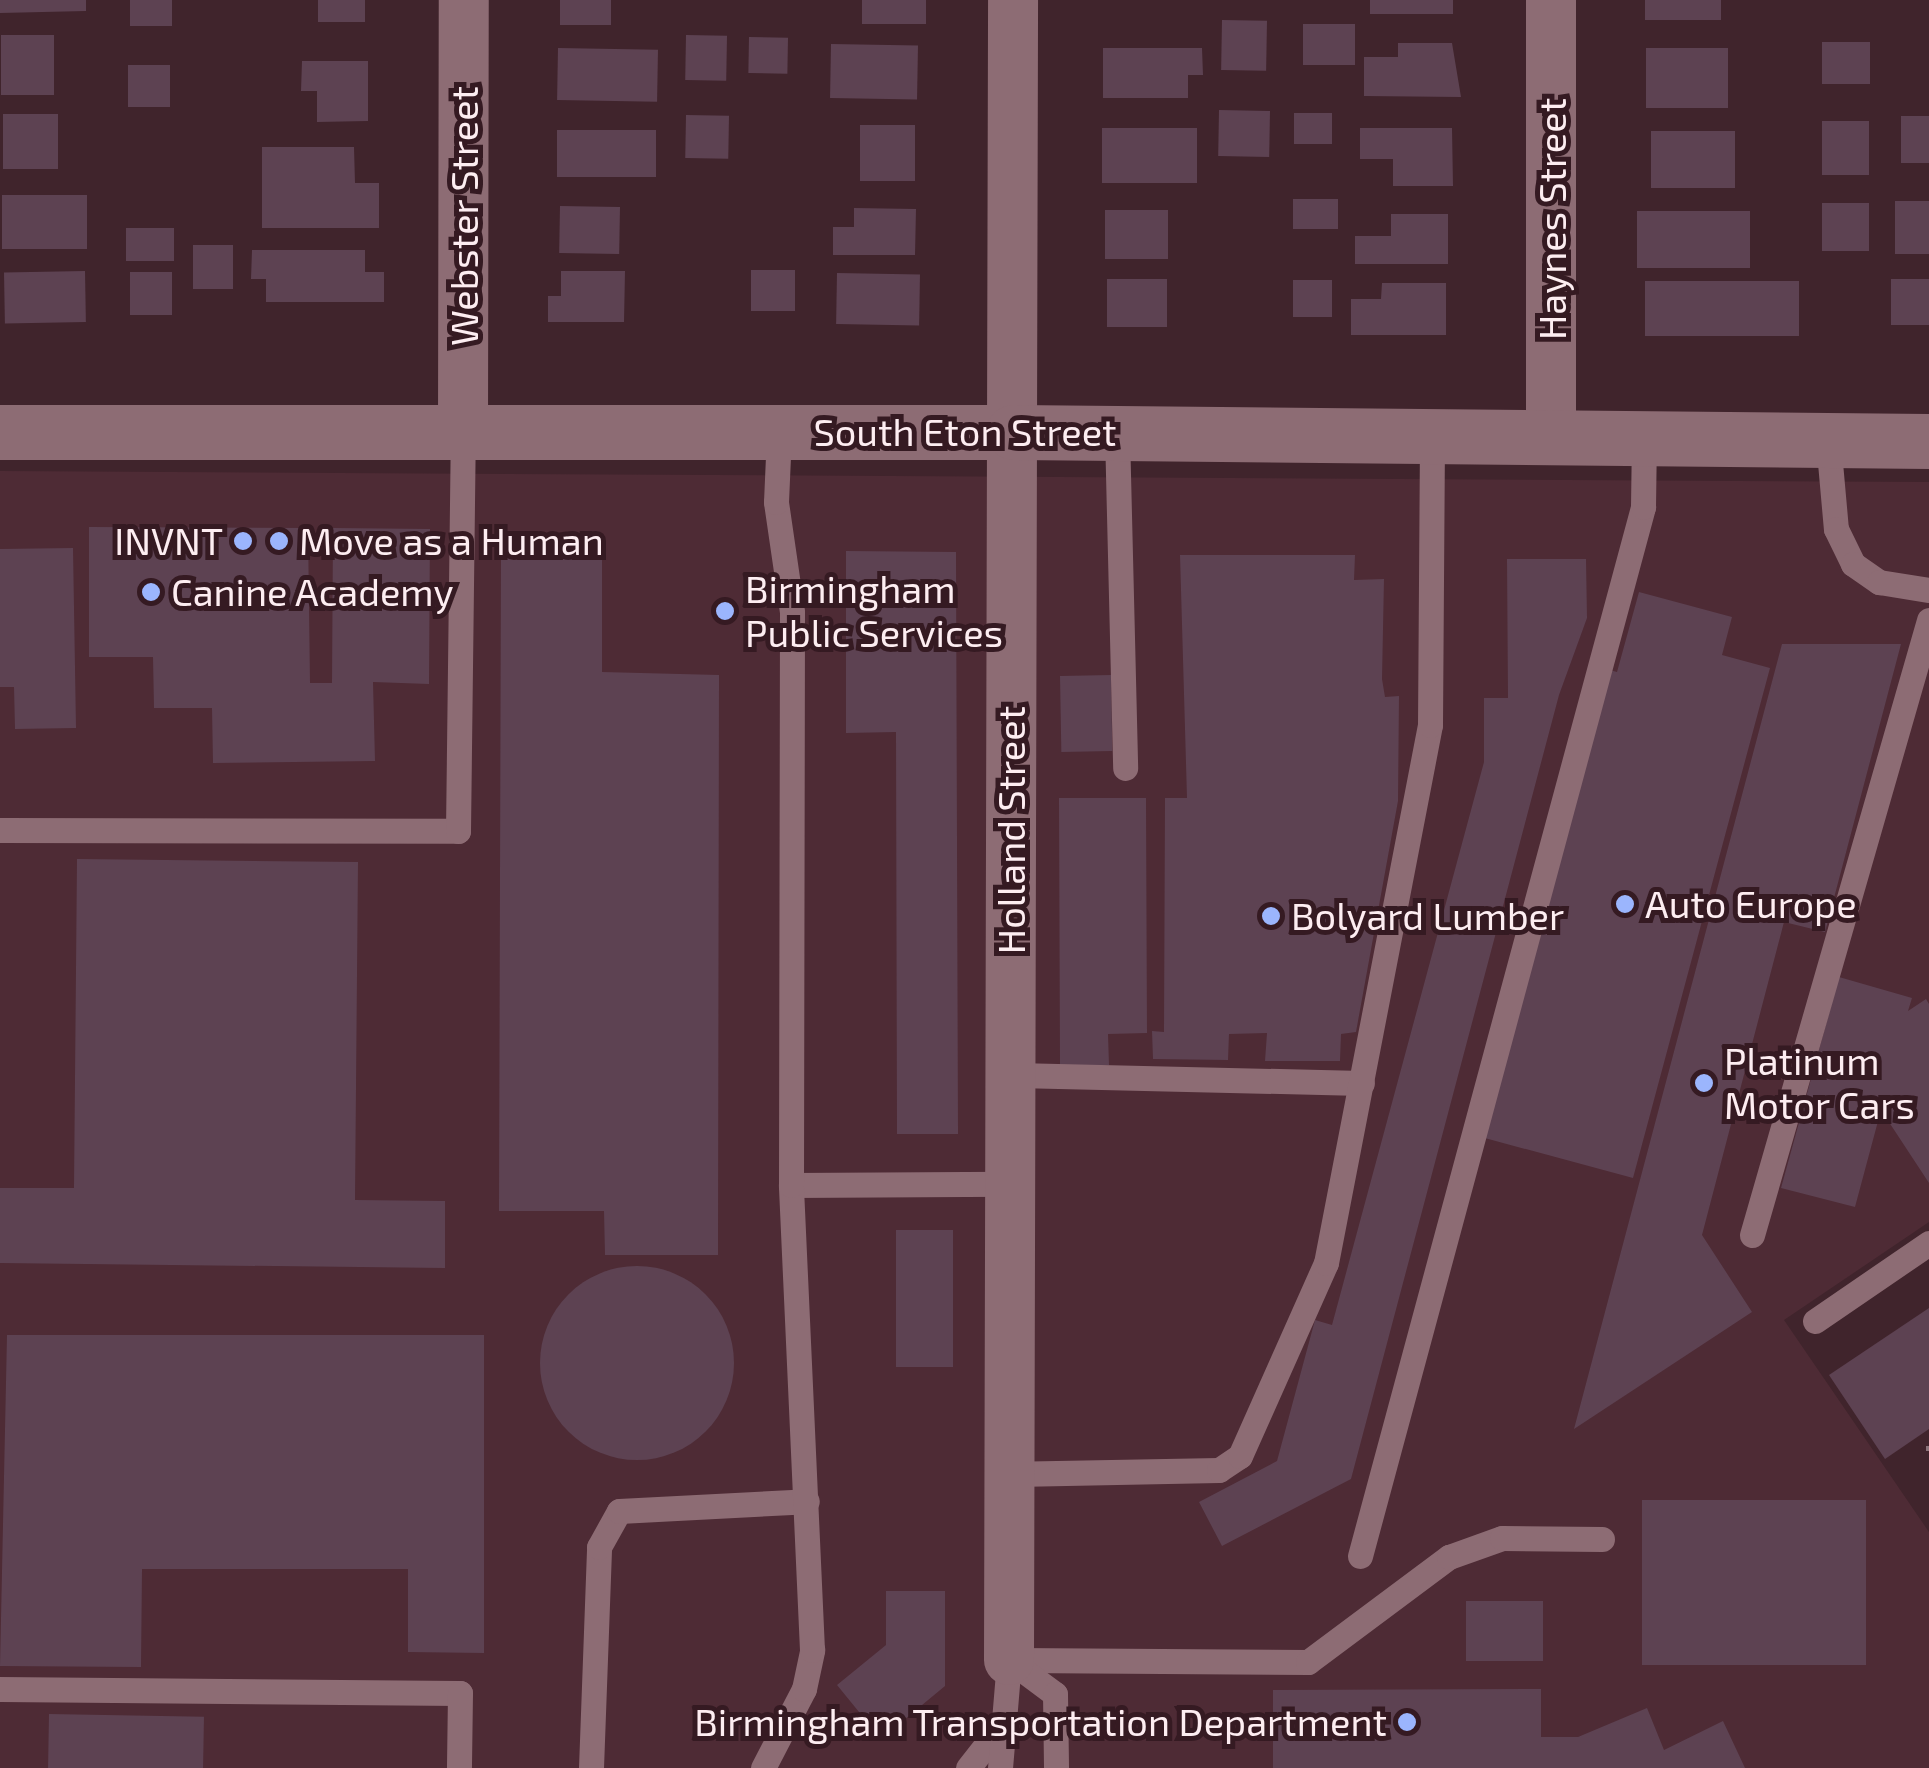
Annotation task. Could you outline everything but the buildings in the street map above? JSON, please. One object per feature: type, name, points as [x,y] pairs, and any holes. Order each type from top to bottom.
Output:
[{"type":"street","name":"Webster Street","points":[[463,432],[464,0]]},
{"type":"street","name":"Holland Street","points":[[1009,1660],[1013,0]]},
{"type":"street","name":"Haynes Street","points":[[1552,0],[1552,437]]},
{"type":"street","name":"South Eton Street","points":[[0,432],[1117,432],[1929,441]]},
{"type":"lane","points":[[0,830],[458,831],[463,432]]},
{"type":"lane","points":[[763,1768],[804,1689],[812,1650],[792,1186],[792,612],[776,502],[780,432]]},
{"type":"lane","points":[[1117,432],[1125,768]]},
{"type":"lane","points":[[1010,1474],[1219,1470],[1240,1456],[1326,1263],[1430,725],[1432,436]]},
{"type":"lane","points":[[1360,1556],[1642,507],[1644,438]]},
{"type":"lane","points":[[1828,440],[1836,530],[1853,564],[1878,582],[1929,590]]},
{"type":"lane","points":[[1752,1235],[1929,620]]},
{"type":"lane","points":[[1010,1075],[1362,1083]]},
{"type":"lane","points":[[792,1186],[1010,1184]]},
{"type":"lane","points":[[1814,1321],[1929,1243]]},
{"type":"lane","points":[[591,1768],[599,1547],[618,1511],[807,1501]]},
{"type":"lane","points":[[1009,1660],[1308,1662],[1448,1557],[1502,1538],[1602,1539]]},
{"type":"lane","points":[[1000,1768],[1009,1660]]},
{"type":"lane","points":[[1009,1660],[1055,1694],[1056,1768]]},
{"type":"lane","points":[[0,1690],[460,1693],[459,1768]]},
{"type":"lane","points":[[968,1768],[1001,1726]]},
{"type":"shaded area","points":[[0,471],[1929,482],[1929,1222],[1784,1320],[1929,1532],[1929,1768],[0,1768]]},
{"type":"place","name":"INVNT","points":[[243,541]]},
{"type":"place","name":"Move as a Human","points":[[279,541]]},
{"type":"place","name":"Canine Academy","points":[[151,592]]},
{"type":"place","name":"Birmingham Public Services","points":[[725,611]]},
{"type":"place","name":"Auto Europe","points":[[1625,904]]},
{"type":"place","name":"Bolyard Lumber","points":[[1271,916]]},
{"type":"place","name":"Platinum Motor Cars","points":[[1704,1083]]},
{"type":"place","name":"Birmingham Transportation Department","points":[[1407,1722]]}]
